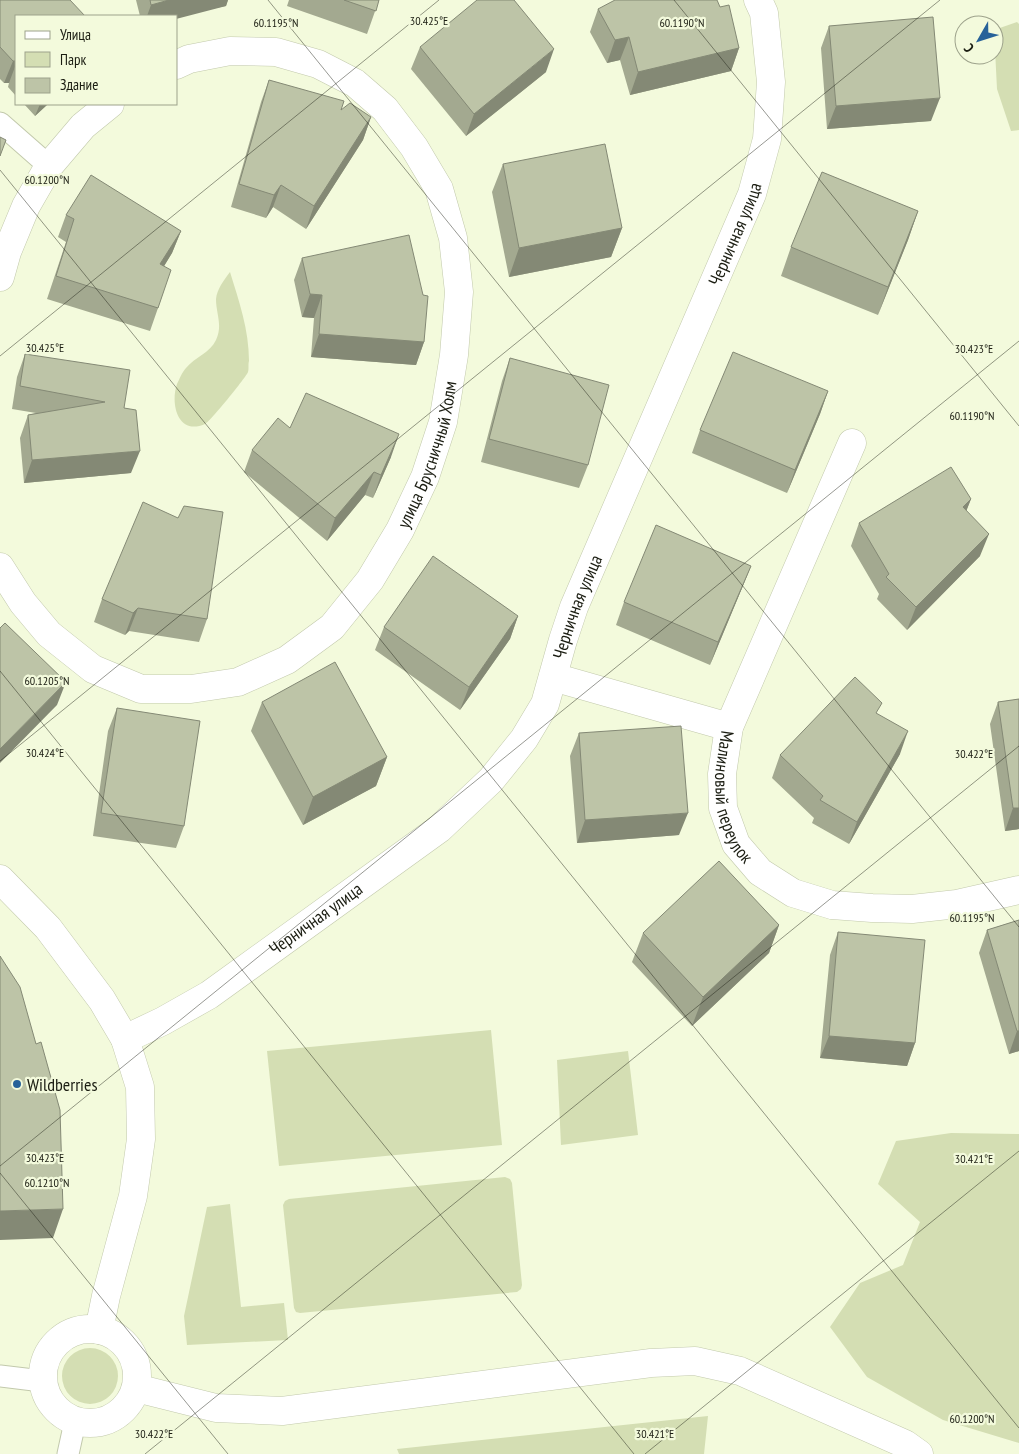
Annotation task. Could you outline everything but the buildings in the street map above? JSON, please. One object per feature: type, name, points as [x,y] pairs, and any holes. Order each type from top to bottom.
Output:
[{"type":"street","name":"Черничная улица","points":[[125,1039],[209,995],[439,829],[491,780],[524,739],[545,704],[574,607],[752,194],[767,139],[771,82],[764,13],[758,0]]},
{"type":"street","name":"улица Брусничный Холм","points":[[0,567],[23,603],[50,634],[93,669],[141,689],[191,689],[238,682],[286,660],[332,627],[370,580],[400,530],[424,477],[443,422],[454,355],[459,292],[454,238],[439,189],[414,147],[385,109],[355,83],[318,64],[276,52],[230,51],[189,59],[178,64]]},
{"type":"street","points":[[0,277],[7,252],[26,206],[48,166],[84,126],[109,105]]},
{"type":"street","name":"Малиновый переулок","points":[[852,443],[729,728],[722,774],[723,808],[736,844],[760,872],[793,893],[832,905],[912,909],[957,904],[1019,890]]},
{"type":"street","points":[[553,677],[729,728]]},
{"type":"street","points":[[0,879],[48,928],[102,1000],[125,1039],[140,1087],[141,1139],[133,1196],[106,1296],[99,1330]]},
{"type":"street","points":[[85,1329],[99,1330],[113,1335],[125,1344],[134,1357],[138,1371],[136,1388],[131,1401],[121,1413],[107,1421],[92,1424],[76,1422],[63,1415],[52,1405],[42,1381],[44,1364],[50,1351],[59,1340],[71,1333],[85,1329]]},
{"type":"street","points":[[136,1388],[216,1408],[282,1411],[651,1363],[695,1361],[740,1371],[905,1444],[919,1454]]},
{"type":"lane","points":[[0,123],[48,166]]},
{"type":"lane","points":[[0,1376],[42,1381]]},
{"type":"lane","points":[[68,1454],[76,1422]]},
{"type":"green space","points":[[1017,22],[1019,24],[1019,130],[1011,131],[997,89],[996,65],[1004,65],[1004,27]]},
{"type":"green space","points":[[230,272],[240,305],[249,349],[248,372],[208,422],[196,427],[188,426],[182,422],[176,409],[175,392],[177,384],[186,368],[210,348],[216,340],[219,324],[216,299],[221,285]]},
{"type":"green space","points":[[491,1030],[502,1145],[279,1166],[267,1051]]},
{"type":"green space","points":[[628,1051],[638,1135],[561,1145],[557,1060]]},
{"type":"green space","points":[[951,1133],[1019,1134],[1019,1443],[943,1420],[867,1377],[830,1327],[860,1283],[903,1265],[920,1222],[878,1184],[896,1141]]},
{"type":"green space","points":[[505,1177],[510,1179],[512,1183],[522,1285],[521,1289],[517,1292],[296,1312],[294,1308],[283,1205],[285,1201],[289,1199]]},
{"type":"green space","points":[[230,1204],[241,1307],[284,1303],[288,1340],[187,1345],[184,1316],[207,1207]]},
{"type":"green space","points":[[90,1348],[101,1350],[110,1356],[116,1365],[118,1376],[116,1387],[110,1396],[101,1402],[90,1404],[79,1402],[70,1396],[64,1387],[62,1376],[64,1365],[70,1356],[79,1350]]},
{"type":"green space","points":[[708,1416],[704,1454],[399,1454],[397,1449]]},
{"type":"place","name":"Wildberries","points":[[17,1084]]}]
